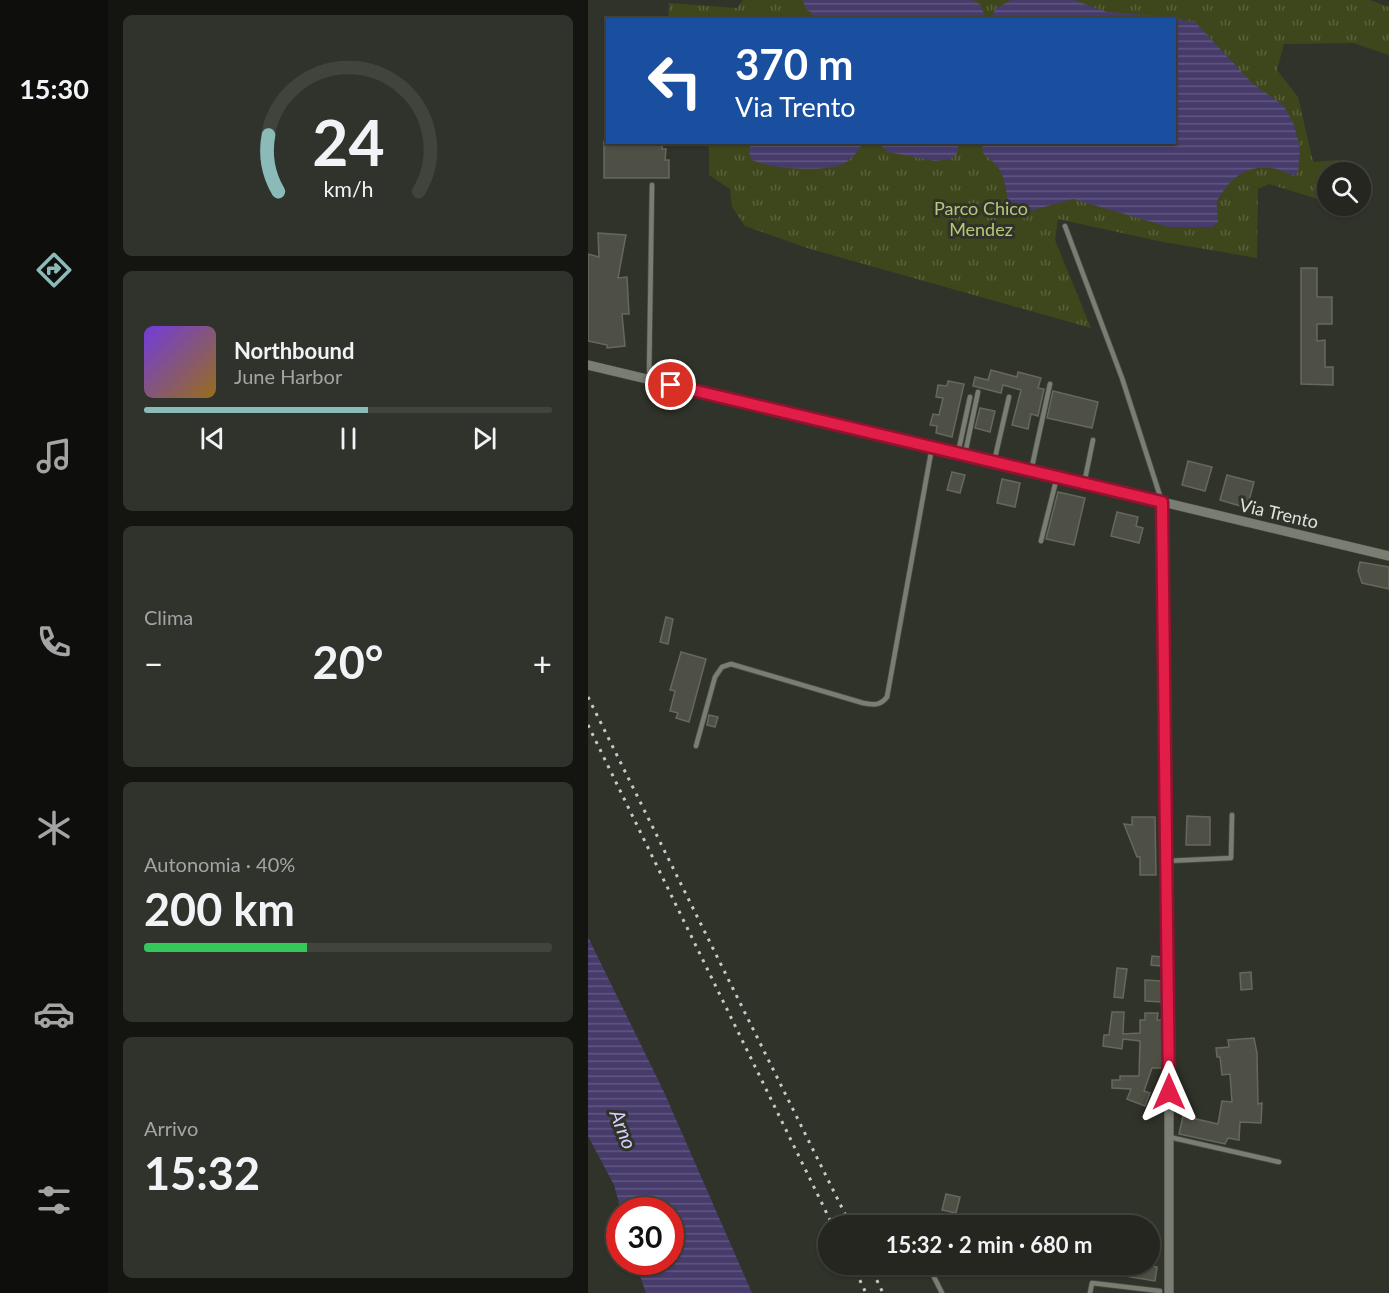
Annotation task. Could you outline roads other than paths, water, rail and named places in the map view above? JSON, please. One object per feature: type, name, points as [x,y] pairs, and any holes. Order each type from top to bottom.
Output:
[{"type":"street","name":"Via Trento","points":[[588,365],[1389,556]]},
{"type":"street","points":[[1162,502],[1169,1137],[1169,1277],[1165,1292]]},
{"type":"lane","points":[[649,379],[652,185]]},
{"type":"lane","points":[[1065,226],[1118,368],[1162,502]]},
{"type":"lane","points":[[1031,471],[1050,384]]},
{"type":"lane","points":[[961,454],[978,392]]},
{"type":"lane","points":[[961,454],[970,397]]},
{"type":"lane","points":[[994,462],[1009,397]]},
{"type":"lane","points":[[1084,484],[1093,440]]},
{"type":"lane","points":[[696,746],[715,677],[722,667],[731,664],[863,704],[882,703],[887,698],[932,447]]},
{"type":"lane","points":[[1041,541],[1057,477]]},
{"type":"lane","points":[[1167,861],[1231,858],[1232,815]]},
{"type":"lane","points":[[1169,1137],[1279,1162]]},
{"type":"lane","points":[[934,1277],[942,1293]]},
{"type":"lane","points":[[1090,1293],[1092,1283],[1165,1292]]},
{"type":"water","points":[[803,0],[972,0],[980,4],[986,18],[816,18],[805,7]]},
{"type":"water","points":[[1012,0],[1074,0],[1107,12],[1170,18],[993,18],[996,8]]},
{"type":"water","points":[[1176,19],[1195,22],[1252,83],[1284,106],[1294,125],[1300,149],[1298,172],[1293,176],[1275,169],[1257,168],[1233,180],[1217,201],[1218,222],[1212,227],[1169,227],[1073,199],[1015,215],[1010,212],[1000,170],[983,153],[982,144],[1176,144]]},
{"type":"water","points":[[751,144],[862,144],[844,164],[809,169],[771,166],[752,160],[749,152]]},
{"type":"water","points":[[879,144],[959,144],[957,153],[951,159],[935,161],[888,152]]},
{"type":"water","name":"Arno","points":[[588,937],[664,1092],[752,1293],[646,1293],[640,1275],[684,1275],[684,1197],[617,1197],[614,1185],[588,1136]]},
{"type":"railway","points":[[588,697],[846,1215]]},
{"type":"railway","points":[[588,725],[828,1215]]},
{"type":"railway","points":[[857,1275],[866,1293]]},
{"type":"railway","points":[[874,1275],[883,1293]]},
{"type":"park label","name":"Parco Chico Mendez","points":[[981,218]]}]
